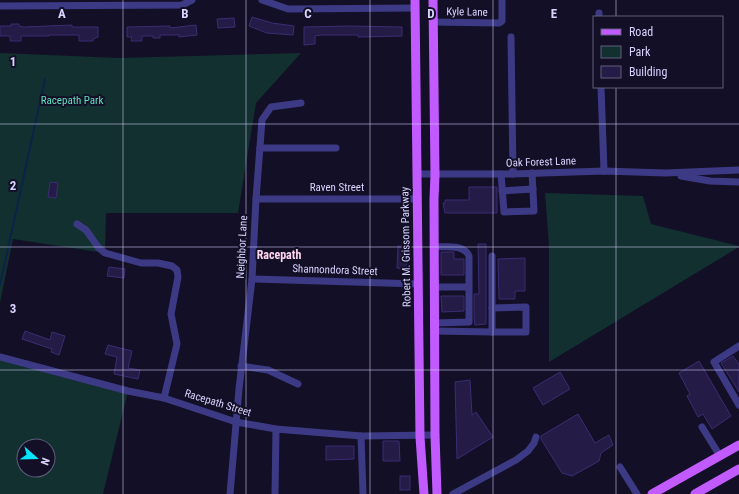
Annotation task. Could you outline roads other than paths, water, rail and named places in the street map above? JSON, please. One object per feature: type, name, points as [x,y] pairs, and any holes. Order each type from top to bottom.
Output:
[{"type":"main road","points":[[433,0],[435,175],[434,327],[437,494]]},
{"type":"main road","name":"Robert M. Grissom Parkway","points":[[415,4],[420,435],[424,494]]},
{"type":"main road","points":[[652,494],[739,445]]},
{"type":"main road","points":[[695,494],[739,469]]},
{"type":"street","points":[[0,6],[182,5],[192,0]]},
{"type":"street","points":[[262,0],[288,9],[415,4]]},
{"type":"street","name":"Kyle Lane","points":[[433,22],[499,24],[502,21],[502,0]]},
{"type":"street","points":[[511,37],[513,174]]},
{"type":"street","points":[[601,88],[604,171]]},
{"type":"street","name":"Neighbor Lane","points":[[230,494],[241,366],[252,279],[262,120],[271,107],[301,103]]},
{"type":"street","points":[[260,148],[336,148]]},
{"type":"street","name":"Oak Forest Lane","points":[[417,174],[513,174],[604,171],[665,173],[739,170]]},
{"type":"street","points":[[501,174],[504,212],[534,211],[532,173]]},
{"type":"street","name":"Oak Forest Lane","points":[[665,173],[710,181],[739,182]]},
{"type":"street","points":[[502,191],[533,189]]},
{"type":"street","name":"Raven Street","points":[[256,199],[418,199]]},
{"type":"street","points":[[77,224],[86,230],[98,247],[105,253],[141,263],[158,263],[172,266],[177,270],[178,277],[171,314],[177,344],[164,398]]},
{"type":"street","points":[[434,246],[462,249],[467,252],[469,256],[469,322],[434,327]]},
{"type":"street","points":[[492,256],[492,332]]},
{"type":"street","name":"Shannondora Street","points":[[252,279],[419,284]]},
{"type":"street","points":[[435,287],[468,287]]},
{"type":"street","points":[[434,327],[492,332],[526,332],[526,307],[492,308]]},
{"type":"street","points":[[739,346],[714,362],[739,405]]},
{"type":"street","name":"Racepath Street","points":[[0,357],[128,391],[164,398],[236,422],[276,429],[361,436],[435,435]]},
{"type":"street","points":[[241,366],[268,370],[298,384]]},
{"type":"street","points":[[702,427],[720,456]]},
{"type":"street","points":[[275,494],[276,429]]},
{"type":"street","points":[[361,436],[363,494]]},
{"type":"street","points":[[453,494],[516,460],[528,451],[536,437]]},
{"type":"street","points":[[620,467],[637,494]]},
{"type":"waterway","points":[[0,285],[45,79]]},
{"type":"district","name":"Racepath","points":[[279,255]]},
{"type":"park label","name":"Racepath Park","points":[[72,100]]}]
